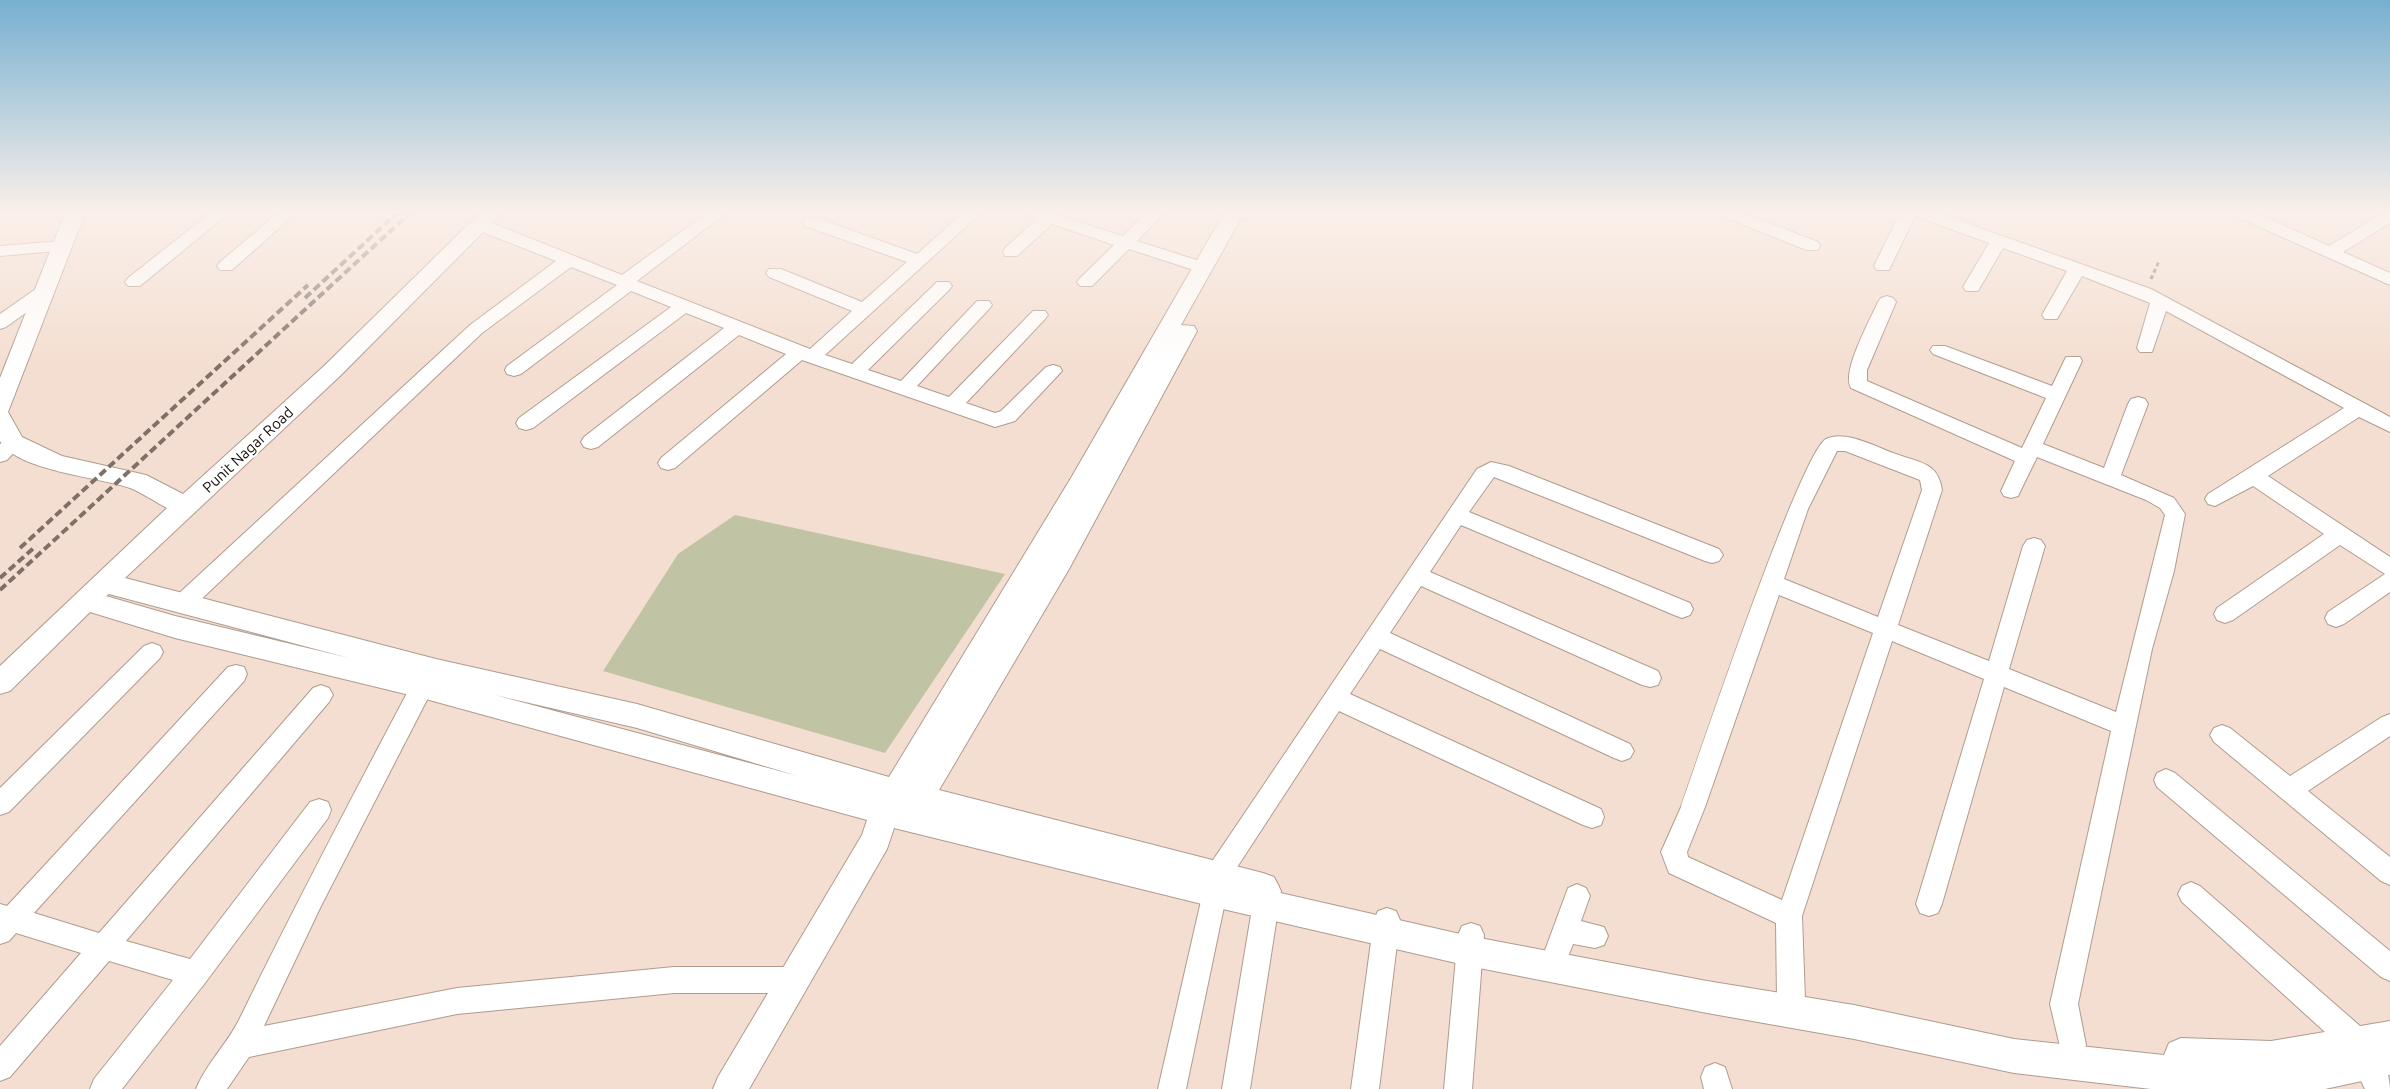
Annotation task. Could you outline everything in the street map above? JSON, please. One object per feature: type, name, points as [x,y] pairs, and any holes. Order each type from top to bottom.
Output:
[{"type":"street","points":[[0,407],[55,264]]},
{"type":"street","points":[[134,282],[157,264]]},
{"type":"street","name":"Punit Nagar Road","points":[[0,683],[97,592],[124,563],[332,371],[441,264]]},
{"type":"street","points":[[183,603],[476,328],[564,264]]},
{"type":"street","points":[[579,264],[806,354],[995,420],[1008,416],[1053,371]]},
{"type":"street","points":[[514,370],[652,264]]},
{"type":"street","points":[[668,463],[865,310],[917,264]]},
{"type":"street","points":[[1086,282],[1104,264]]},
{"type":"street","points":[[1190,264],[1203,268]]},
{"type":"street","points":[[897,811],[1205,264]]},
{"type":"street","points":[[730,1089],[793,980],[897,811],[1060,562],[1221,264]]},
{"type":"street","points":[[1972,287],[1985,264]]},
{"type":"street","points":[[2062,264],[2160,300],[2390,425]]},
{"type":"street","points":[[2354,264],[2390,280]]},
{"type":"street","points":[[2051,315],[2077,269]]},
{"type":"street","points":[[775,273],[865,310]]},
{"type":"street","points":[[855,372],[943,286]]},
{"type":"street","points":[[0,323],[45,290]]},
{"type":"street","points":[[2146,348],[2160,300]]},
{"type":"street","points":[[1887,302],[1858,370],[1857,384],[2029,453],[2110,478],[2153,495],[2167,503],[2175,514],[2124,726],[2064,1004],[2072,1045]]},
{"type":"street","points":[[904,389],[983,305]]},
{"type":"street","points":[[526,423],[684,306]]},
{"type":"street","points":[[952,406],[1039,315]]},
{"type":"street","points":[[591,442],[737,327]]},
{"type":"street","points":[[1939,350],[2056,395]]},
{"type":"street","points":[[2011,491],[2073,361]]},
{"type":"street","points":[[2110,478],[2138,404]]},
{"type":"street","points":[[2215,499],[2358,408]]},
{"type":"street","points":[[0,418],[7,449],[56,463],[137,481],[186,507]]},
{"type":"street","points":[[1789,916],[1678,865],[1674,852],[1693,807],[1798,509],[1827,449],[1832,444],[1845,444],[1921,471],[1930,477],[1932,490],[1789,916],[1791,1000]]},
{"type":"street","points":[[1172,1089],[1216,884],[1335,698],[1484,474],[1491,469],[1502,471],[1712,555]]},
{"type":"street","points":[[2253,476],[2390,568]]},
{"type":"street","points":[[1456,515],[1682,609]]},
{"type":"street","points":[[2225,614],[2340,534]]},
{"type":"street","points":[[1929,904],[2034,546]]},
{"type":"street","points":[[1417,575],[1650,678]]},
{"type":"street","points":[[2336,618],[2390,581]]},
{"type":"street","points":[[1772,583],[2124,726]]},
{"type":"street","points":[[97,592],[183,603],[429,678]]},
{"type":"street","points":[[97,592],[175,627],[429,678],[637,716],[897,811],[1013,831],[1386,926],[1706,990],[1852,1016],[2008,1039],[2072,1045],[2152,1071]]},
{"type":"street","points":[[1376,637],[1622,751]]},
{"type":"street","points":[[0,804],[152,652]]},
{"type":"street","points":[[195,974],[103,946],[4,922],[236,674]]},
{"type":"street","points":[[210,1089],[241,1045],[312,898],[429,678]]},
{"type":"street","points":[[0,1066],[321,695]]},
{"type":"street","points":[[1335,698],[1592,817]]},
{"type":"street","points":[[2290,789],[2390,724]]},
{"type":"street","points":[[2222,735],[2390,873]]},
{"type":"street","points":[[2166,780],[2390,968]]},
{"type":"street","points":[[104,1089],[195,974],[319,810]]},
{"type":"street","points":[[2191,894],[2374,1063]]},
{"type":"street","points":[[1236,1089],[1267,895]]},
{"type":"street","points":[[1561,941],[1577,897]]},
{"type":"street","points":[[1365,1089],[1386,926]]},
{"type":"street","points":[[1470,943],[1561,941],[1595,936]]},
{"type":"street","points":[[1561,941],[1706,990],[1791,1000],[2014,1056],[2152,1071],[2301,1077],[2374,1063],[2390,1038]]},
{"type":"street","points":[[1458,1089],[1470,943]]},
{"type":"street","points":[[241,1045],[457,1001],[674,980],[793,980]]},
{"type":"green space","points":[[735,515],[1005,574],[885,753],[603,671],[678,554]]},
{"type":"railway","points":[[305,298],[342,264]]},
{"type":"railway","points":[[0,590],[355,264]]},
{"type":"railway","points":[[20,548],[308,285]]},
{"type":"railway","points":[[0,578],[36,546]]}]
